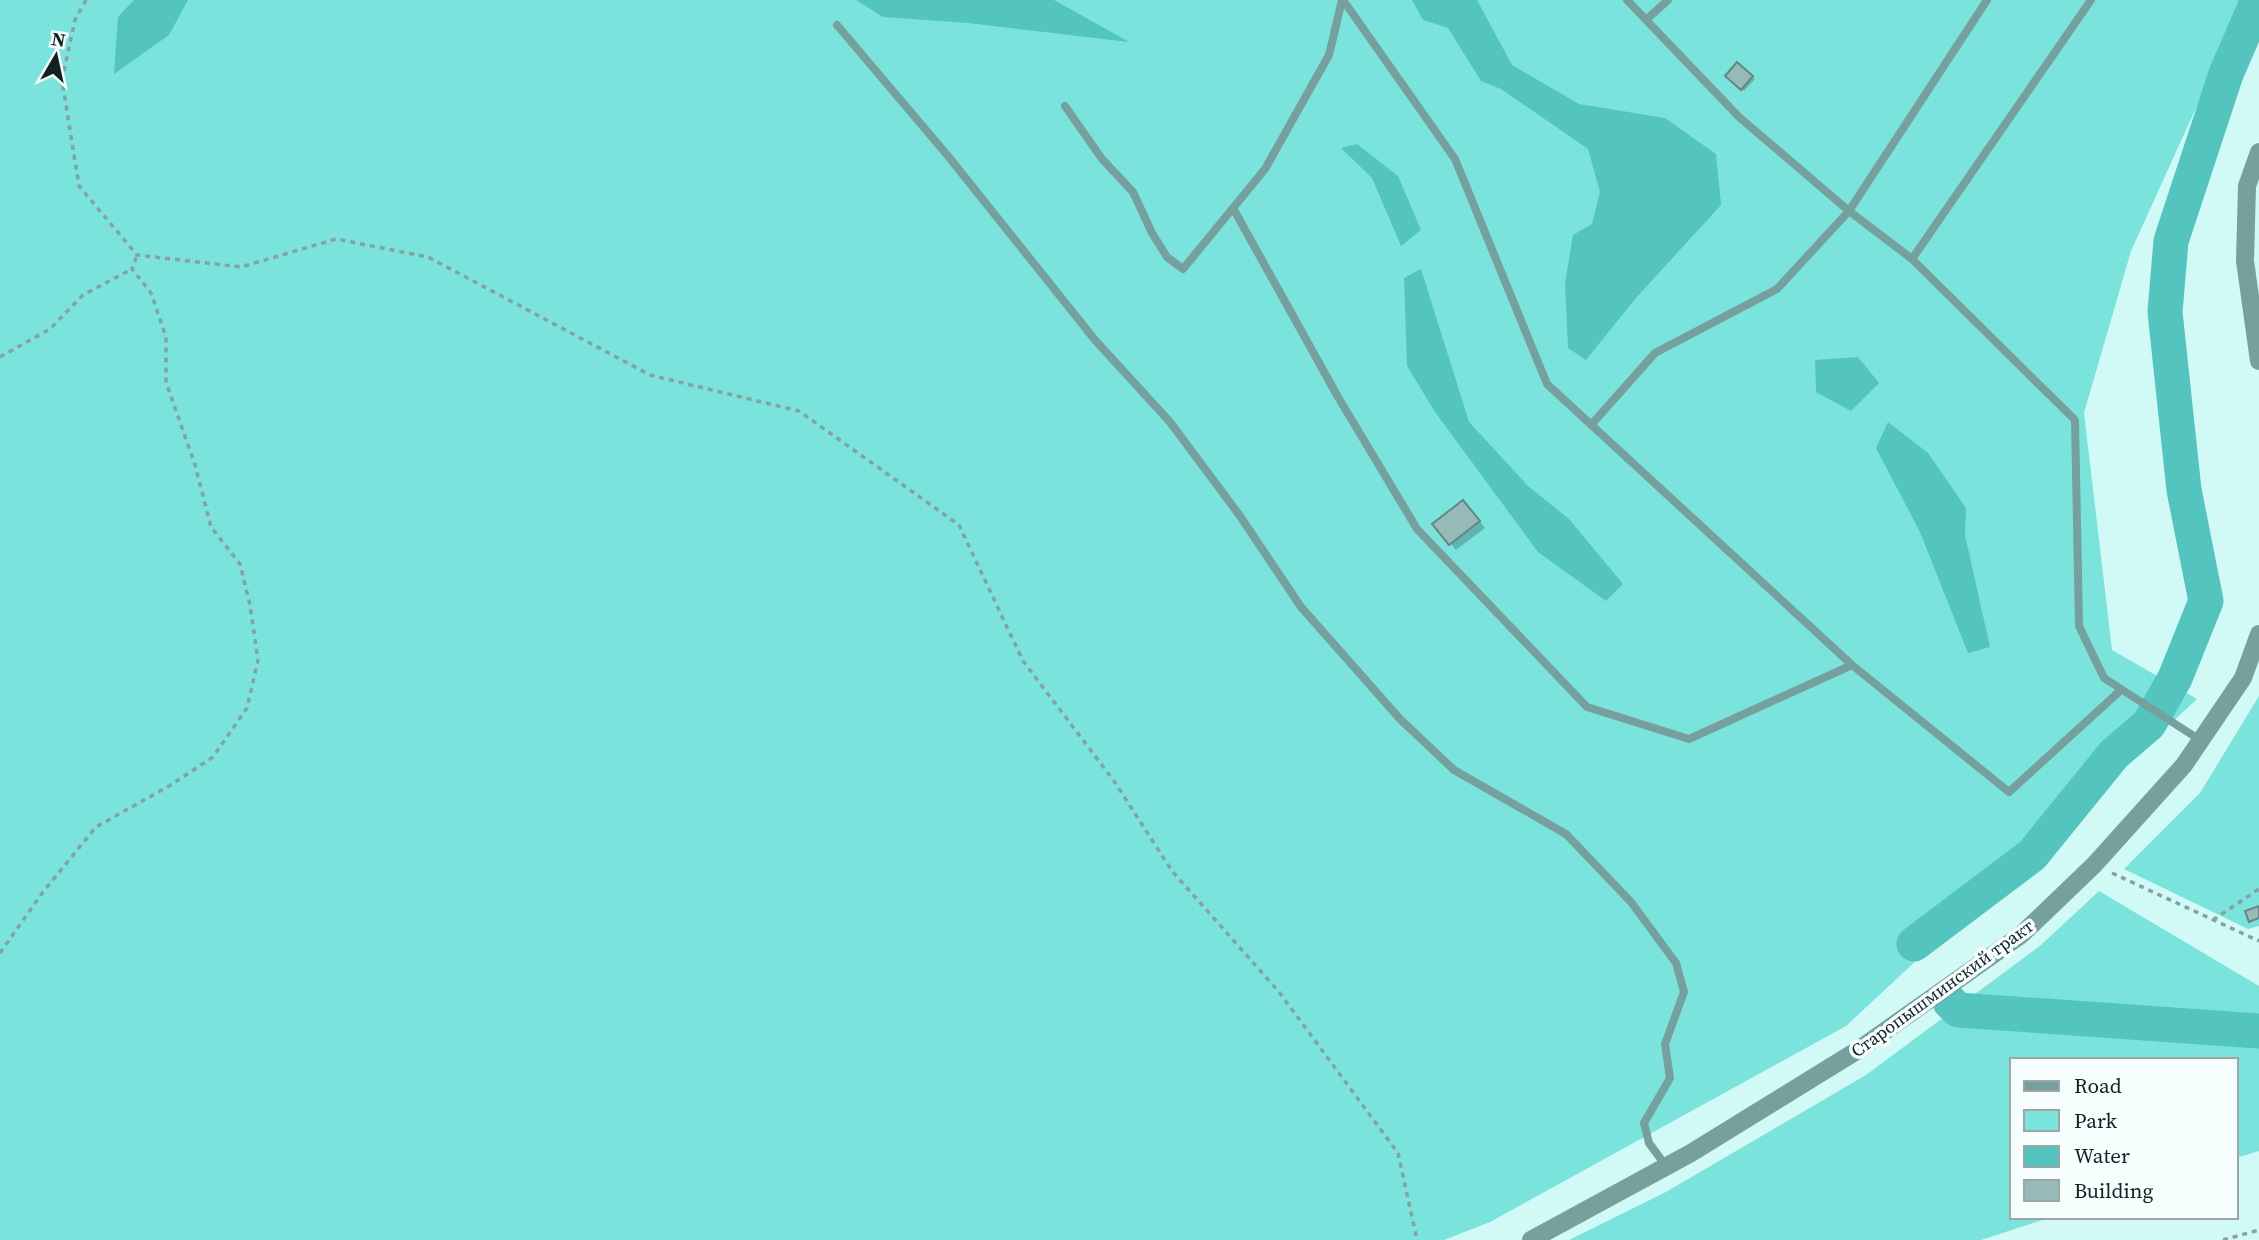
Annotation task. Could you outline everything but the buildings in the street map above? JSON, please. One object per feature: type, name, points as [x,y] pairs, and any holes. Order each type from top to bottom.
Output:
[{"type":"street","points":[[2259,152],[2247,186],[2245,261],[2259,361]]},
{"type":"street","name":"Старопышминский тракт","points":[[1531,1240],[1666,1166],[1858,1051],[2021,935],[2094,865],[2183,765],[2243,678],[2259,634]]},
{"type":"lane","points":[[1065,106],[1102,159],[1133,192],[1152,233],[1167,257],[1184,269],[1265,169],[1329,55],[1343,0]]},
{"type":"lane","points":[[1343,0],[1455,159],[1547,384],[1852,665],[2009,792],[2122,690]]},
{"type":"lane","points":[[1628,0],[1739,117],[1849,211],[1912,259],[2075,420],[2079,626],[2104,678],[2200,740]]},
{"type":"lane","points":[[1647,19],[1668,0]]},
{"type":"lane","points":[[1591,425],[1655,353],[1777,289],[1849,211],[1987,0]]},
{"type":"lane","points":[[1912,259],[2091,0]]},
{"type":"lane","points":[[837,25],[948,156],[1096,340],[1170,422],[1240,516],[1301,607],[1400,719],[1454,769],[1566,834],[1631,902],[1676,963],[1684,992],[1665,1044],[1670,1078],[1644,1123],[1649,1143],[1666,1166]]},
{"type":"lane","points":[[1233,208],[1338,397],[1417,529],[1587,707],[1689,739],[1852,665]]},
{"type":"path","points":[[86,0],[75,20],[62,80],[79,186],[137,256],[241,267],[336,239],[428,257],[650,375],[799,411],[959,525],[1023,661],[1114,781],[1172,871],[1279,992],[1398,1153],[1417,1240]]},
{"type":"path","points":[[0,357],[50,329],[83,295],[132,269],[137,256]]},
{"type":"path","points":[[0,953],[43,892],[96,827],[169,786],[213,757],[247,708],[258,660],[250,605],[240,565],[211,527],[195,465],[166,382],[166,337],[151,293],[132,269]]},
{"type":"path","points":[[2094,865],[2259,941]]},
{"type":"path","points":[[2213,920],[2259,889]]},
{"type":"path","points":[[2223,1240],[2259,1230]]},
{"type":"green space","points":[[0,0],[2245,0],[2131,251],[2084,413],[2112,650],[2197,699],[1846,1026],[1490,1222],[1444,1240],[0,1240]]},
{"type":"green space","points":[[2259,696],[2259,926],[2248,929],[2124,869],[2200,793]]},
{"type":"green space","points":[[2099,891],[2259,986],[2259,1151],[2238,1157],[2238,1058],[2010,1058],[2010,1219],[2046,1219],[1981,1240],[1569,1240],[1666,1192],[1866,1075],[2041,945]]},
{"type":"water","points":[[134,0],[188,0],[169,35],[114,74],[118,17]]},
{"type":"water","points":[[856,0],[1054,0],[1129,42],[968,23],[883,17]]},
{"type":"water","points":[[1412,0],[1477,0],[1512,65],[1579,104],[1665,118],[1716,154],[1721,205],[1635,299],[1586,360],[1568,348],[1565,284],[1573,235],[1592,224],[1600,192],[1588,149],[1501,89],[1481,81],[1448,28],[1423,20]]},
{"type":"water","points":[[1357,144],[1398,176],[1421,230],[1401,246],[1372,178],[1341,148]]},
{"type":"water","points":[[1421,269],[1469,422],[1528,486],[1569,519],[1623,584],[1606,601],[1538,552],[1435,412],[1407,366],[1404,278]]},
{"type":"water","points":[[1858,357],[1879,383],[1851,411],[1816,392],[1815,360]]},
{"type":"water","points":[[1888,422],[1928,453],[1966,508],[1965,535],[1990,647],[1968,653],[1920,532],[1876,448]]},
{"type":"waterway","points":[[1914,944],[2032,855],[2114,754],[2149,724],[2175,678],[2206,601],[2184,490],[2165,312],[2171,241],[2226,74],[2258,0]]},
{"type":"waterway","points":[[1950,1002],[1958,1010],[2259,1031]]}]
